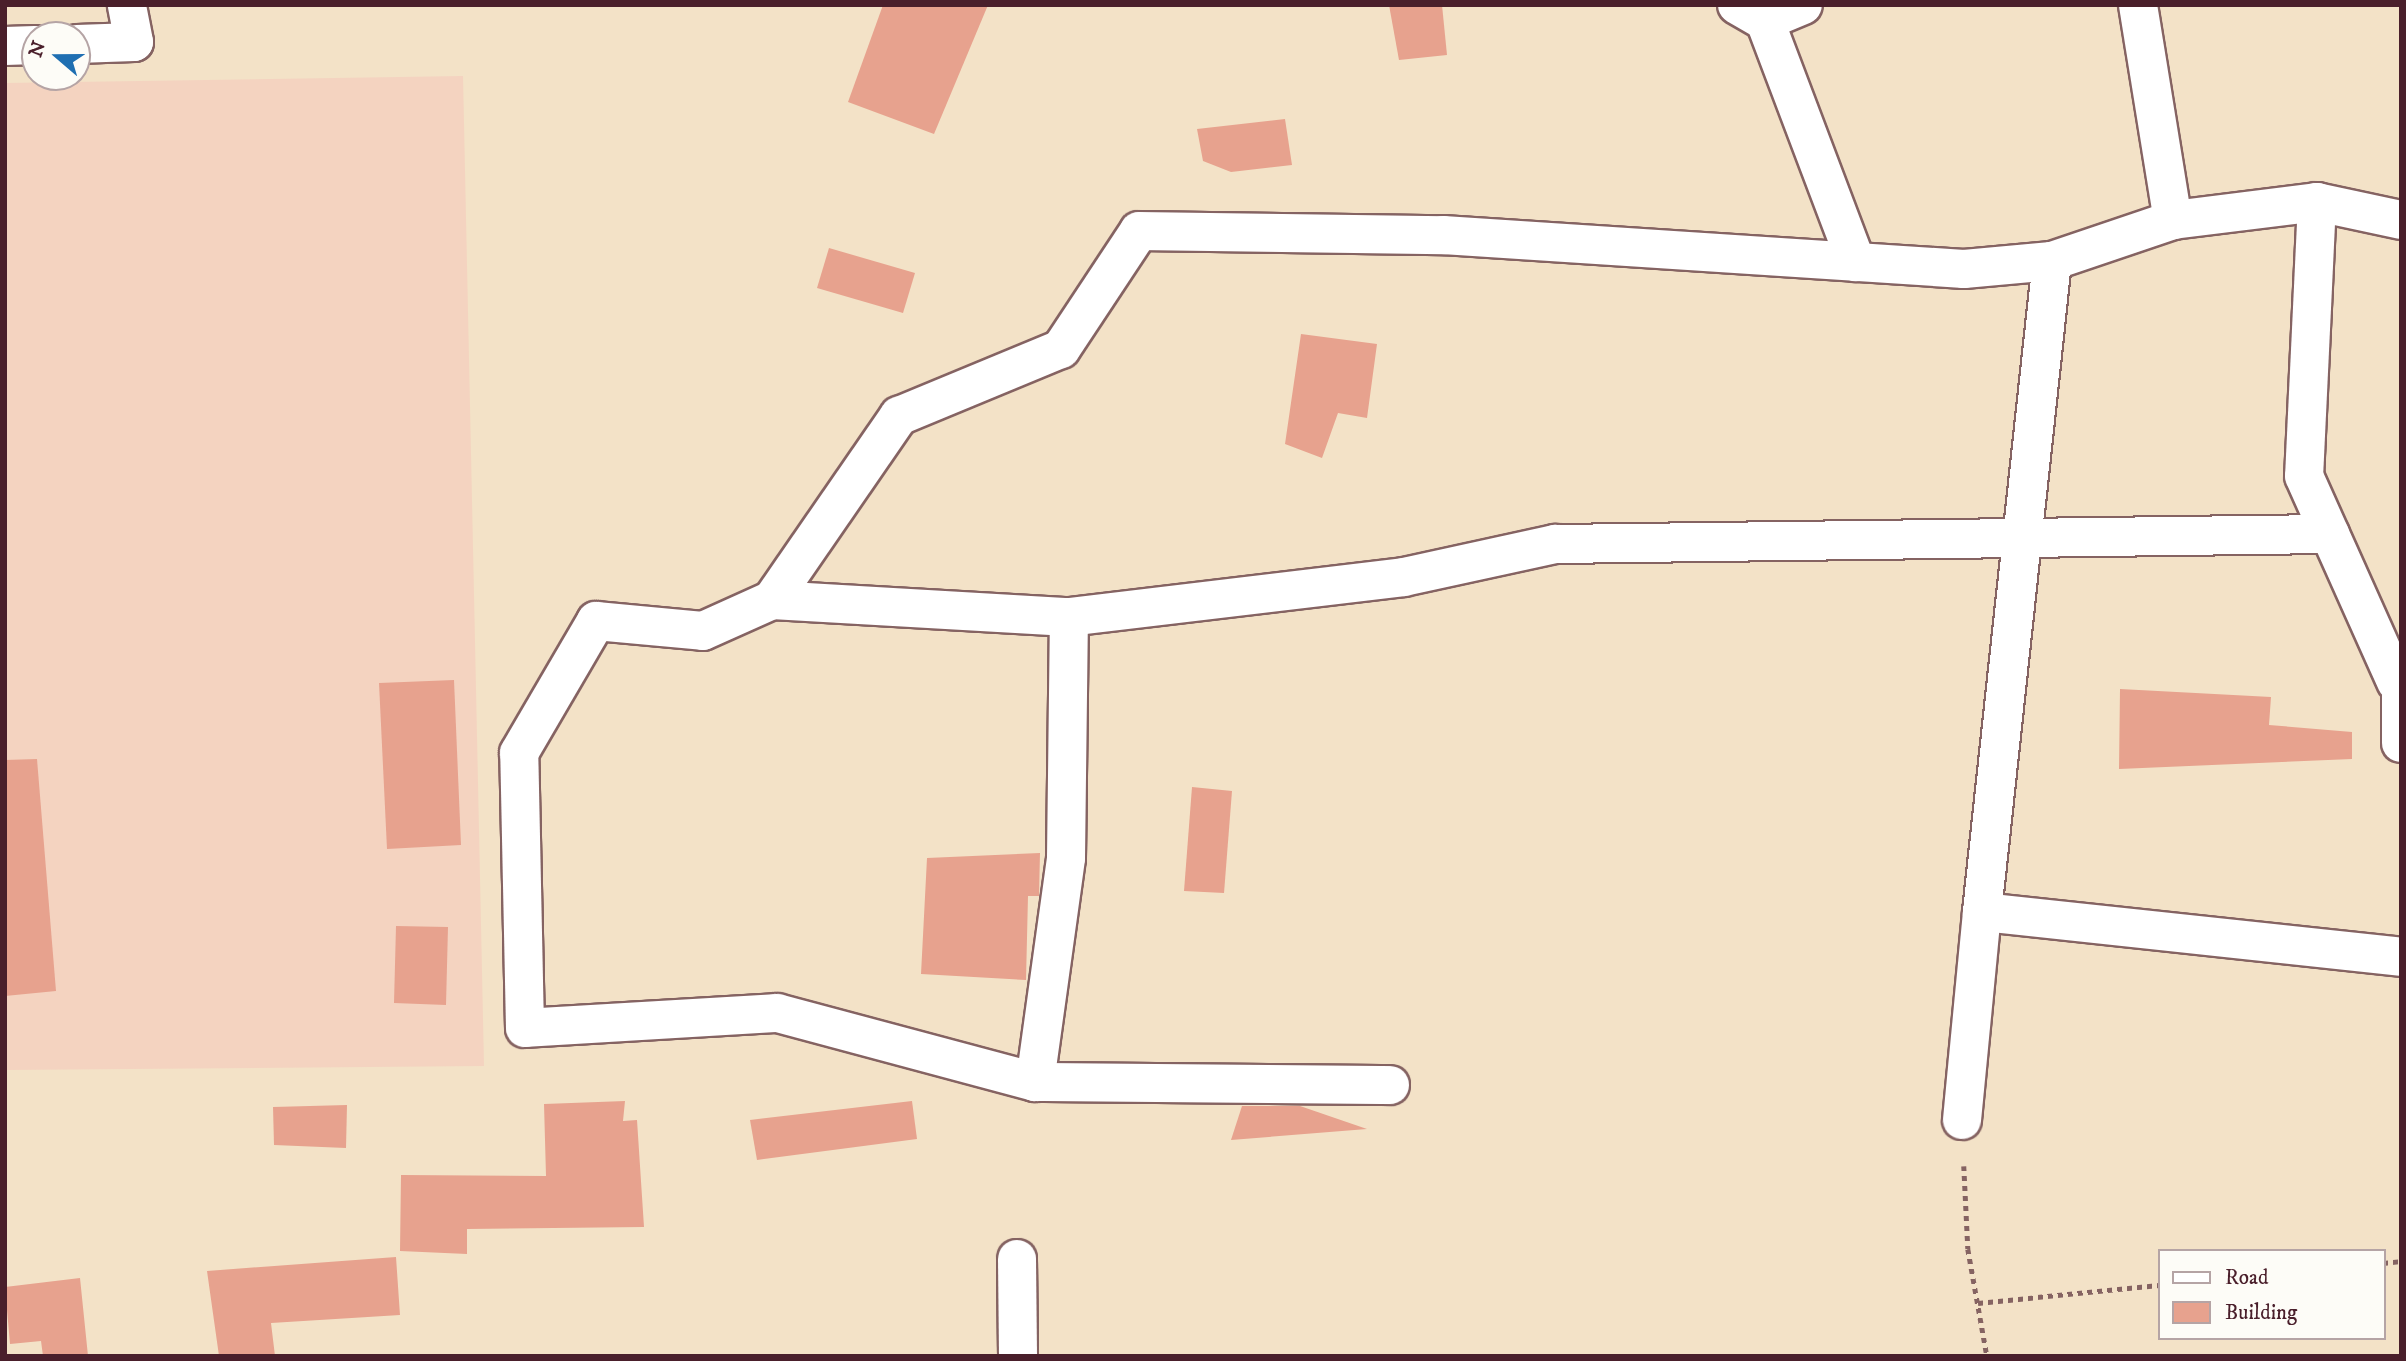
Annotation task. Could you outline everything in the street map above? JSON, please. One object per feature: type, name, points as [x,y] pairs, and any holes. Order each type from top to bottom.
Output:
[{"type":"street","points":[[91,44],[134,42],[127,5]]},
{"type":"street","points":[[1803,5],[1751,13],[1856,262]]},
{"type":"street","points":[[2138,5],[2174,220]]},
{"type":"street","points":[[2317,202],[2304,476],[2398,672],[2401,743]]},
{"type":"street","points":[[772,600],[899,416],[1061,349],[1139,231],[1443,235],[1964,269],[2052,261],[2174,220],[2317,202],[2401,220]]},
{"type":"street","points":[[1962,1120],[2052,261]]},
{"type":"street","points":[[1390,1085],[1035,1082],[777,1013],[525,1028],[519,753],[596,621],[703,631],[772,600],[1069,617],[1404,577],[1555,544],[2330,534]]},
{"type":"street","points":[[1035,1082],[1066,858],[1069,617]]},
{"type":"street","points":[[1982,912],[2401,957]]},
{"type":"street","points":[[1017,1259],[1018,1356]]},
{"type":"path","points":[[1962,1120],[1968,1249],[1987,1356]]},
{"type":"path","points":[[1978,1303],[2158,1285]]},
{"type":"shaded area","points":[[463,76],[484,1066],[5,1070],[5,83],[21,83],[21,91],[91,91],[91,82]]},
{"type":"building","points":[[883,5],[988,5],[934,134],[848,102]]},
{"type":"building","points":[[1389,5],[1442,5],[1447,55],[1399,60]]},
{"type":"building","points":[[1285,119],[1292,165],[1231,172],[1203,161],[1197,129]]},
{"type":"building","points":[[829,248],[915,273],[903,313],[817,288]]},
{"type":"building","points":[[1301,334],[1377,344],[1367,418],[1338,413],[1322,458],[1285,444]]},
{"type":"building","points":[[454,680],[461,845],[387,849],[379,683]]},
{"type":"building","points":[[2120,689],[2271,697],[2269,725],[2352,732],[2352,759],[2119,769]]},
{"type":"building","points":[[37,759],[56,991],[5,996],[5,760]]},
{"type":"building","points":[[1192,787],[1232,791],[1224,893],[1184,891]]},
{"type":"building","points":[[1040,853],[1039,896],[1028,896],[1026,980],[921,974],[927,858]]},
{"type":"building","points":[[396,926],[448,927],[446,1005],[394,1003]]},
{"type":"building","points":[[625,1101],[623,1121],[637,1120],[644,1227],[467,1229],[467,1254],[400,1251],[401,1175],[546,1176],[544,1104]]},
{"type":"building","points":[[912,1101],[917,1139],[757,1160],[750,1120]]},
{"type":"building","points":[[347,1105],[346,1148],[274,1145],[273,1107]]},
{"type":"building","points":[[1242,1106],[1300,1106],[1367,1129],[1231,1140]]},
{"type":"building","points":[[396,1257],[400,1315],[271,1323],[275,1356],[219,1356],[207,1271]]},
{"type":"building","points":[[80,1278],[88,1356],[43,1356],[41,1341],[10,1344],[5,1287]]}]
